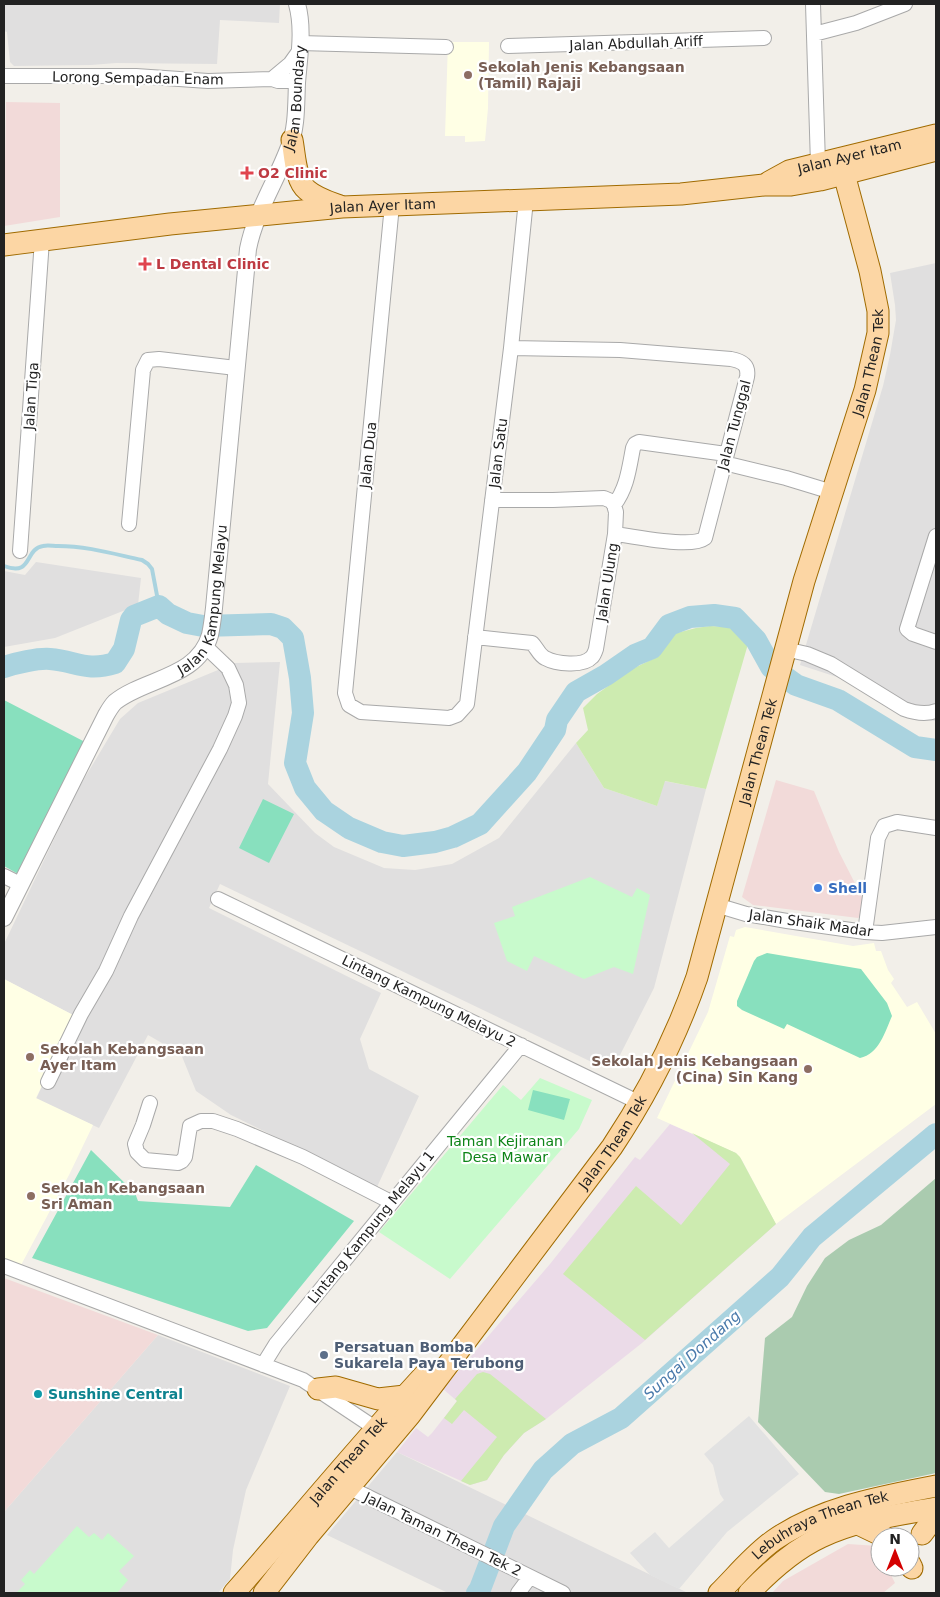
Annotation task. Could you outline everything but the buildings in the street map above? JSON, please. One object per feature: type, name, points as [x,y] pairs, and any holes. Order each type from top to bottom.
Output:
[{"type":"main road","name":"Jalan Ayer Itam","points":[[4,245],[170,224],[342,207],[681,194],[764,185],[791,185],[936,135]]},
{"type":"main road","points":[[292,140],[298,173],[305,189],[342,207]]},
{"type":"main road","name":"Jalan Ayer Itam","points":[[764,185],[789,171],[818,164],[842,166],[936,150]]},
{"type":"main road","name":"Jalan Thean Tek","points":[[234,1593],[294,1526],[382,1434],[410,1414],[612,1147],[640,1103],[690,996],[697,977],[804,581],[865,390],[878,333],[877,299],[842,166]]},
{"type":"main road","name":"Jalan Thean Tek","points":[[264,1593],[308,1536],[350,1488],[405,1396],[505,1287]]},
{"type":"main road","points":[[318,1389],[336,1387],[378,1399],[405,1396]]},
{"type":"main road","name":"Lebuhraya Thean Tek","points":[[720,1593],[757,1554],[774,1540],[815,1516],[837,1509],[936,1486]]},
{"type":"main road","points":[[922,1534],[923,1498],[936,1495]]},
{"type":"main road","points":[[837,1509],[862,1511],[903,1504],[923,1510]]},
{"type":"main road","name":"Lebuhraya Thean Tek","points":[[749,1593],[774,1568],[820,1537],[858,1524],[923,1510]]},
{"type":"main road","points":[[858,1524],[870,1530]]},
{"type":"street","name":"Jalan Boundary","points":[[258,215],[274,185],[292,140],[300,47],[300,22],[297,4]]},
{"type":"street","points":[[813,4],[818,164]]},
{"type":"street","points":[[814,34],[856,23],[905,4]]},
{"type":"street","name":"Jalan Abdullah Ariff","points":[[508,46],[764,38]]},
{"type":"street","points":[[272,79],[290,64],[300,47],[446,48]]},
{"type":"street","name":"Lorong Sempadan Enam","points":[[4,76],[136,76],[208,80],[272,79],[278,81],[298,81]]},
{"type":"street","name":"Jalan Satu","points":[[467,704],[511,348],[526,200]]},
{"type":"street","name":"Jalan Dua","points":[[392,205],[345,693],[349,705],[361,712],[449,718],[457,715],[467,704]]},
{"type":"street","name":"Jalan Kampung Melayu","points":[[4,918],[106,715],[114,704],[124,696],[181,670],[191,663],[208,641],[214,608],[248,250],[251,234],[258,215]]},
{"type":"street","name":"Jalan Tiga","points":[[20,552],[42,240]]},
{"type":"street","name":"Jalan Tunggal","points":[[511,348],[620,350],[731,359],[743,362],[748,372],[747,377],[705,538],[700,542],[685,543],[615,534]]},
{"type":"street","points":[[129,524],[143,370],[148,360],[159,359],[236,368]]},
{"type":"street","points":[[492,500],[604,498],[611,501],[614,505],[625,487],[633,448],[639,442],[725,458],[832,492]]},
{"type":"street","name":"Jalan Ulung","points":[[474,638],[532,643],[544,658],[555,661],[576,663],[592,657],[596,650],[615,534],[616,512],[614,505]]},
{"type":"street","points":[[936,536],[908,629],[913,634],[936,642]]},
{"type":"street","points":[[48,1082],[81,1014],[106,971],[131,916],[220,749],[235,716],[238,703],[236,684],[228,668],[208,641]]},
{"type":"street","points":[[784,652],[807,654],[831,664],[904,710],[924,714],[936,711]]},
{"type":"street","points":[[865,932],[878,838],[884,826],[897,822],[936,828]]},
{"type":"street","points":[[4,876],[20,884]]},
{"type":"street","name":"Lintang Kampung Melayu 2","points":[[218,899],[640,1103]]},
{"type":"street","name":"Jalan Shaik Madar","points":[[716,905],[746,914],[787,922],[865,932],[882,933],[936,927]]},
{"type":"street","name":"Lintang Kampung Melayu 1","points":[[263,1365],[276,1344],[522,1045]]},
{"type":"street","points":[[150,1103],[135,1144],[137,1152],[145,1160],[178,1163],[182,1161],[185,1157],[190,1126],[201,1121],[213,1121],[303,1157],[391,1202]]},
{"type":"street","points":[[4,1266],[303,1380],[382,1434]]},
{"type":"street","name":"Jalan Taman Thean Tek 2","points":[[350,1488],[563,1593]]},
{"type":"street","points":[[518,1593],[530,1577]]},
{"type":"shaded area","points":[[4,4],[280,4],[279,23],[220,20],[217,64],[116,63],[14,66],[10,62],[7,32],[4,31]]},
{"type":"shaded area","name":"Sekolah Jenis Kebangsaan (Tamil) Rajaji","points":[[448,42],[489,42],[488,108],[485,141],[465,142],[465,136],[445,136]]},
{"type":"shaded area","points":[[6,102],[60,103],[60,217],[4,226]]},
{"type":"shaded area","points":[[936,263],[936,721],[922,720],[890,707],[840,678],[800,665],[883,386],[896,320],[890,273]]},
{"type":"shaded area","points":[[36,562],[141,578],[138,605],[55,638],[4,647],[4,571],[25,575]]},
{"type":"shaded area","points":[[280,662],[268,784],[315,833],[334,847],[384,868],[415,870],[452,864],[499,838],[576,743],[604,788],[657,806],[664,781],[706,789],[654,988],[617,1061],[600,1066],[220,884],[209,908],[381,993],[360,1039],[369,1069],[419,1096],[377,1187],[231,1115],[196,1091],[181,1054],[148,1035],[99,1128],[36,1099],[75,1016],[4,979],[4,944],[78,789],[120,719],[138,703],[235,663]]},
{"type":"shaded area","points":[[776,780],[814,791],[839,852],[863,899],[863,914],[858,918],[753,905],[742,897]]},
{"type":"shaded area","name":"Sekolah Jenis Kebangsaan (Cina) Sin Kang","points":[[745,927],[853,946],[874,943],[876,951],[881,951],[888,970],[894,979],[891,983],[907,1007],[917,1002],[936,1034],[936,1104],[776,1224],[742,1160],[736,1153],[657,1118],[708,1012],[730,936],[734,937],[736,930]]},
{"type":"shaded area","name":"Sekolah Kebangsaan Ayer Itam","points":[[4,979],[75,1016],[36,1098],[93,1125],[69,1175],[20,1267],[4,1261]]},
{"type":"shaded area","points":[[670,1124],[736,1153],[776,1224],[642,1343],[546,1419],[524,1433],[504,1455],[487,1480],[470,1485],[397,1452],[416,1428],[428,1437],[432,1433],[457,1401],[443,1389],[550,1264],[635,1157],[640,1160]]},
{"type":"shaded area","points":[[936,1178],[936,1473],[839,1494],[825,1492],[758,1422],[765,1338],[792,1317],[807,1286],[825,1258],[849,1240],[881,1225]]},
{"type":"shaded area","points":[[4,1278],[158,1335],[4,1512]]},
{"type":"shaded area","points":[[158,1335],[290,1386],[246,1490],[233,1550],[230,1579],[218,1593],[4,1593],[4,1512]]},
{"type":"shaded area","points":[[749,1416],[799,1474],[727,1532],[679,1589],[650,1575],[630,1553],[655,1532],[669,1548],[724,1500],[720,1494],[713,1465],[704,1454]]},
{"type":"shaded area","points":[[397,1452],[688,1593],[448,1593],[327,1535]]},
{"type":"shaded area","points":[[848,1544],[870,1545],[870,1577],[892,1577],[895,1583],[883,1593],[772,1593],[783,1581]]},
{"type":"green space","points":[[710,626],[731,627],[748,644],[706,789],[665,781],[657,806],[604,788],[576,743],[588,730],[583,708],[597,694],[632,669],[659,656],[673,634]]},
{"type":"green space","points":[[4,700],[87,743],[18,874],[4,866]]},
{"type":"green space","points":[[263,799],[294,814],[269,863],[239,848]]},
{"type":"green space","points":[[590,877],[632,897],[637,888],[650,895],[633,974],[614,967],[584,979],[534,956],[527,971],[507,961],[494,923],[515,916],[512,907]]},
{"type":"green space","points":[[767,953],[861,969],[887,1003],[892,1016],[877,1047],[867,1056],[860,1058],[787,1024],[784,1029],[737,1006],[737,1001],[754,961],[757,957]]},
{"type":"green space","name":"Taman Kejiranan Desa Mawar","points":[[540,1078],[592,1100],[579,1129],[450,1279],[379,1232],[503,1085],[521,1100]]},
{"type":"green space","points":[[533,1090],[570,1099],[564,1120],[528,1110]]},
{"type":"green space","points":[[692,1133],[736,1153],[740,1157],[776,1224],[645,1340],[563,1274],[636,1186],[681,1225],[730,1164]]},
{"type":"green space","points":[[91,1150],[135,1193],[138,1201],[230,1207],[256,1165],[354,1221],[267,1328],[248,1331],[32,1258]]},
{"type":"green space","points":[[483,1372],[490,1374],[546,1419],[524,1433],[504,1455],[487,1480],[470,1485],[461,1481],[497,1437],[464,1410],[452,1424],[444,1418],[457,1401],[455,1399],[477,1374]]},
{"type":"green space","points":[[77,1526],[89,1537],[94,1533],[102,1540],[108,1533],[134,1556],[119,1571],[128,1580],[117,1593],[16,1593],[25,1584],[21,1580],[30,1570],[34,1574]]},
{"type":"waterway","points":[[4,566],[20,568],[37,548],[43,546],[69,546],[142,560],[152,569],[159,606]]},
{"type":"waterway","points":[[4,667],[45,659],[89,666],[115,663],[124,649],[131,620],[134,616],[159,606],[168,614],[187,623],[203,626],[271,624],[283,628],[293,638],[300,678],[303,713],[295,763],[305,788],[324,811],[349,828],[382,842],[403,846],[435,842],[453,837],[480,824],[527,772],[555,730],[557,720],[576,692],[606,675],[635,655],[652,648],[669,625],[690,617],[714,615],[735,618],[756,640],[771,667],[796,685],[838,700],[915,747],[936,750]]},
{"type":"waterway","name":"Sungai Dondang","points":[[477,1593],[504,1526],[543,1470],[572,1444],[621,1418],[780,1277],[812,1237],[936,1134]]},
{"type":"place","name":"Sekolah Jenis Kebangsaan (Tamil) Rajaji","points":[[468,75]]},
{"type":"place","name":"O2 Clinic","points":[[247,173]]},
{"type":"place","name":"L Dental Clinic","points":[[145,264]]},
{"type":"place","name":"Shell","points":[[818,888]]},
{"type":"place","name":"Sekolah Kebangsaan Ayer Itam","points":[[30,1057]]},
{"type":"place","name":"Sekolah Jenis Kebangsaan (Cina) Sin Kang","points":[[808,1069]]},
{"type":"place","name":"Sekolah Kebangsaan Sri Aman","points":[[31,1196]]},
{"type":"place","name":"Persatuan Bomba Sukarela Paya Terubong","points":[[324,1355]]},
{"type":"place","name":"Sunshine Central","points":[[38,1394]]}]
